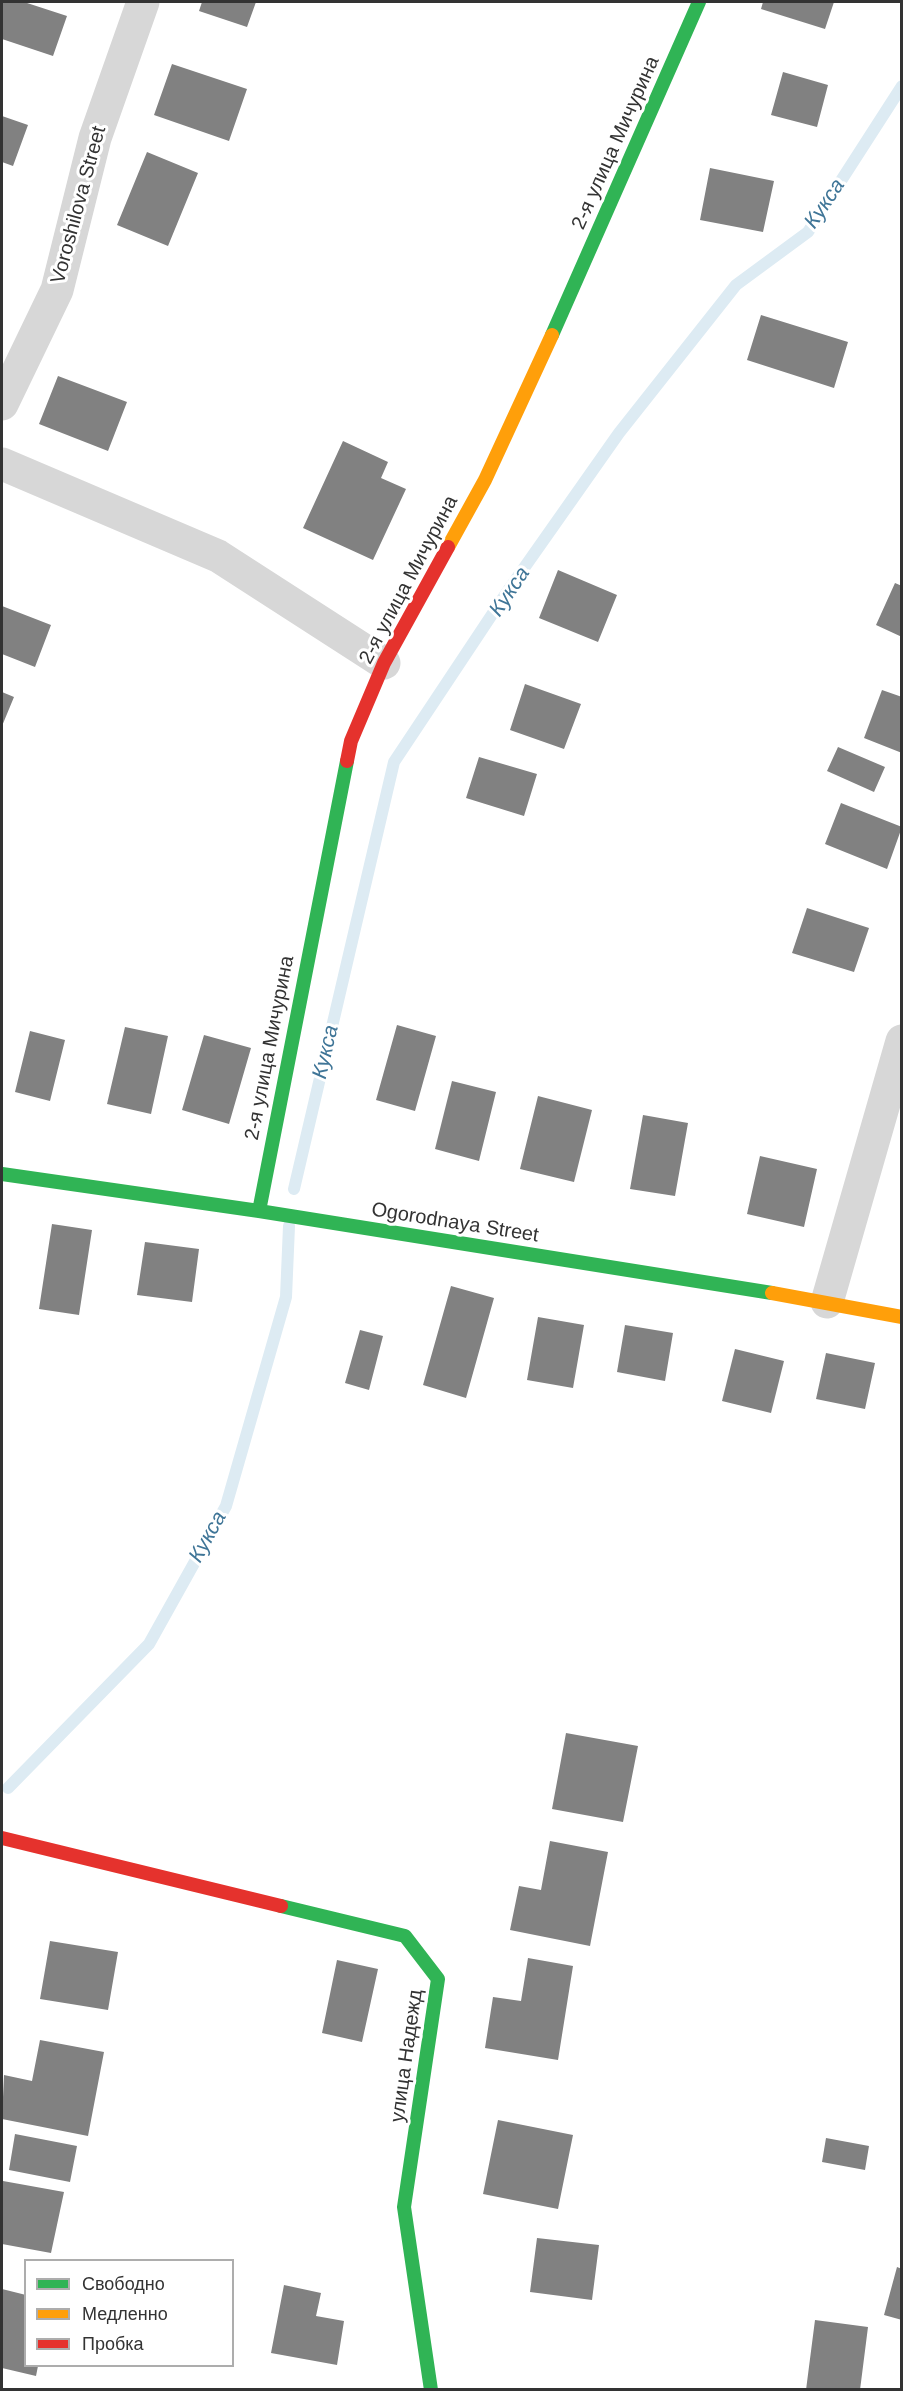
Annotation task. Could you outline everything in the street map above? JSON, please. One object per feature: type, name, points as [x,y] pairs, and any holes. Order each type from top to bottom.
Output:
[{"type":"street","name":"Voroshilova Street","points":[[2,404],[57,290],[95,138],[143,2]]},
{"type":"street","name":"2-я улица Мичурина","points":[[259,1211],[351,741],[384,663],[486,480],[582,270],[699,2]]},
{"type":"street","points":[[2,464],[218,556],[384,663]]},
{"type":"street","points":[[827,1302],[902,1041]]},
{"type":"street","name":"Ogorodnaya Street","points":[[2,1174],[259,1211],[827,1302],[902,1317]]},
{"type":"street","name":"улица Надежд","points":[[2,1838],[405,1936],[438,1979],[404,2207],[431,2390]]},
{"type":"building","points":[[2,2],[24,2],[67,16],[53,56],[2,39]]},
{"type":"building","points":[[202,2],[256,2],[247,27],[199,11]]},
{"type":"building","points":[[763,2],[834,2],[825,29],[761,9]]},
{"type":"building","points":[[172,64],[247,89],[229,141],[154,115]]},
{"type":"building","points":[[783,72],[828,85],[817,127],[771,115]]},
{"type":"building","points":[[2,116],[28,125],[13,166],[2,162]]},
{"type":"building","points":[[147,152],[198,173],[168,246],[117,225]]},
{"type":"building","points":[[710,168],[774,181],[763,232],[700,220]]},
{"type":"building","points":[[761,315],[848,342],[834,388],[747,360]]},
{"type":"building","points":[[58,376],[127,402],[108,451],[39,424]]},
{"type":"building","points":[[343,441],[388,462],[381,478],[406,489],[373,560],[303,528]]},
{"type":"building","points":[[558,570],[617,595],[598,642],[539,618]]},
{"type":"building","points":[[895,583],[902,586],[902,637],[876,625]]},
{"type":"building","points":[[2,606],[51,625],[35,667],[2,654]]},
{"type":"building","points":[[525,684],[581,704],[564,749],[510,730]]},
{"type":"building","points":[[882,690],[902,697],[902,753],[864,738]]},
{"type":"building","points":[[2,692],[14,697],[2,726]]},
{"type":"building","points":[[838,747],[885,767],[874,792],[827,771]]},
{"type":"building","points":[[479,757],[537,774],[524,816],[466,798]]},
{"type":"building","points":[[841,803],[902,827],[887,869],[825,844]]},
{"type":"building","points":[[807,908],[869,928],[854,972],[792,953]]},
{"type":"building","points":[[397,1025],[436,1036],[415,1111],[376,1100]]},
{"type":"building","points":[[125,1027],[168,1036],[151,1114],[107,1104]]},
{"type":"building","points":[[30,1031],[65,1040],[50,1101],[15,1092]]},
{"type":"building","points":[[204,1035],[251,1048],[229,1124],[182,1110]]},
{"type":"building","points":[[452,1081],[496,1092],[479,1161],[435,1149]]},
{"type":"building","points":[[538,1096],[592,1110],[574,1182],[520,1169]]},
{"type":"building","points":[[643,1115],[688,1123],[675,1196],[630,1189]]},
{"type":"building","points":[[760,1156],[817,1169],[804,1227],[747,1214]]},
{"type":"building","points":[[52,1224],[92,1230],[79,1315],[39,1309]]},
{"type":"building","points":[[145,1242],[199,1249],[192,1302],[137,1295]]},
{"type":"building","points":[[451,1286],[494,1298],[466,1398],[423,1385]]},
{"type":"building","points":[[538,1317],[584,1325],[573,1388],[527,1380]]},
{"type":"building","points":[[625,1325],[673,1333],[665,1381],[617,1372]]},
{"type":"building","points":[[360,1330],[383,1336],[369,1390],[345,1383]]},
{"type":"building","points":[[735,1349],[784,1361],[771,1413],[722,1401]]},
{"type":"building","points":[[826,1353],[875,1363],[865,1409],[816,1399]]},
{"type":"building","points":[[566,1733],[638,1746],[623,1822],[552,1809]]},
{"type":"building","points":[[550,1841],[608,1852],[590,1946],[510,1930],[519,1886],[541,1890]]},
{"type":"building","points":[[50,1941],[118,1952],[108,2010],[40,1999]]},
{"type":"building","points":[[528,1958],[573,1966],[558,2060],[485,2048],[493,1997],[521,2001]]},
{"type":"building","points":[[337,1960],[378,1969],[362,2042],[322,2033]]},
{"type":"building","points":[[40,2040],[104,2052],[88,2136],[2,2119],[4,2075],[32,2081]]},
{"type":"building","points":[[498,2120],[573,2135],[558,2209],[483,2194]]},
{"type":"building","points":[[15,2134],[77,2146],[70,2182],[9,2170]]},
{"type":"building","points":[[826,2138],[869,2146],[865,2170],[822,2162]]},
{"type":"building","points":[[3,2181],[64,2192],[51,2253],[2,2244]]},
{"type":"building","points":[[537,2238],[599,2245],[592,2300],[530,2292]]},
{"type":"building","points":[[897,2267],[902,2269],[902,2320],[884,2315]]},
{"type":"building","points":[[284,2285],[321,2293],[316,2316],[344,2321],[337,2365],[271,2353]]},
{"type":"building","points":[[2,2289],[24,2294],[24,2367],[38,2367],[36,2376],[2,2368]]},
{"type":"building","points":[[815,2320],[868,2327],[860,2390],[806,2390]]},
{"type":"waterway","name":"Кукса","points":[[294,1189],[394,762],[505,595],[619,433],[736,285],[808,232],[902,86]]},
{"type":"waterway","name":"Кукса","points":[[8,1788],[149,1644],[226,1506],[286,1297],[289,1226]]},
{"type":"traffic: fast","points":[[552,335],[699,2]]},
{"type":"traffic: fast","points":[[259,1211],[347,761]]},
{"type":"traffic: fast","points":[[2,1174],[259,1211],[772,1293]]},
{"type":"traffic: fast","points":[[281,1906],[405,1936],[438,1979],[404,2207],[431,2390]]},
{"type":"traffic: slow","points":[[448,547],[485,480],[552,335]]},
{"type":"traffic: slow","points":[[772,1293],[902,1317]]},
{"type":"traffic: jam","points":[[347,761],[351,741],[384,663],[448,547]]},
{"type":"traffic: jam","points":[[2,1838],[281,1906]]}]
